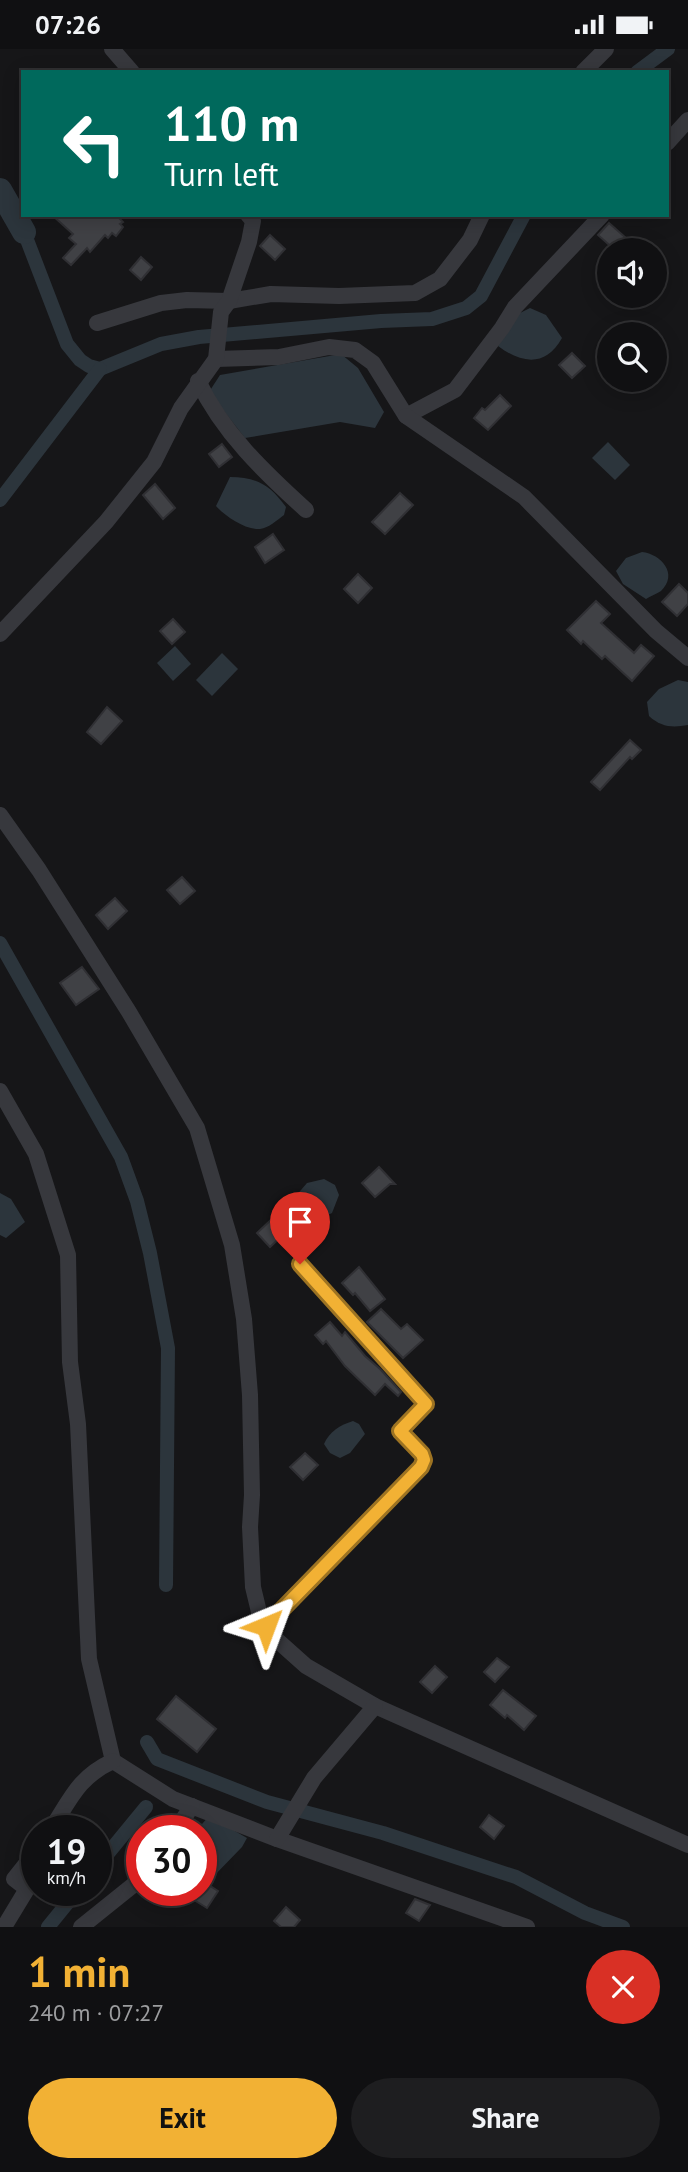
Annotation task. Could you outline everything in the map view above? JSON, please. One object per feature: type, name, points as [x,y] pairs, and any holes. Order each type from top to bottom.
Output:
[{"type":"street","points":[[112,49],[130,70]]},
{"type":"street","points":[[585,70],[606,49]]},
{"type":"street","points":[[669,141],[688,120]]},
{"type":"street","points":[[0,634],[106,522],[154,462],[181,408],[216,359],[225,307],[249,242],[253,221],[250,217]]},
{"type":"street","points":[[97,323],[161,303],[187,300],[225,307],[271,294],[339,296],[415,293],[440,279],[470,240],[481,217]]},
{"type":"street","points":[[406,416],[455,390],[515,307],[601,217]]},
{"type":"street","points":[[216,359],[279,357],[328,347],[355,351],[373,363],[406,416],[524,497],[656,631],[688,658]]},
{"type":"street","points":[[198,381],[210,406],[242,447],[266,474],[306,509]]},
{"type":"street","points":[[0,815],[39,870],[130,1012],[197,1128],[232,1245],[244,1319],[250,1395],[253,1587],[259,1612],[266,1626],[278,1641],[306,1666],[375,1706],[688,1846]]},
{"type":"street","points":[[0,1091],[36,1154],[68,1255],[70,1362],[78,1424],[89,1659],[113,1761],[173,1800],[527,1927]]},
{"type":"street","points":[[266,1626],[421,1467],[424,1460],[422,1454],[400,1431],[426,1404],[300,1264]]},
{"type":"street","points":[[277,1839],[314,1777],[375,1706]]},
{"type":"street","points":[[60,1815],[81,1782],[113,1761]]},
{"type":"street","points":[[186,1815],[192,1806]]},
{"type":"street","points":[[21,1870],[14,1879],[21,1884]]},
{"type":"street","points":[[81,1927],[126,1891]]},
{"type":"street","points":[[4,1927],[21,1899]]},
{"type":"shaded area","points":[[530,308],[546,315],[562,338],[549,354],[533,360],[516,356],[498,346],[516,315]]},
{"type":"shaded area","points":[[341,354],[358,368],[384,412],[375,428],[340,422],[245,438],[209,392],[220,375]]},
{"type":"shaded area","points":[[608,442],[630,465],[615,480],[592,458]]},
{"type":"shaded area","points":[[230,477],[255,481],[268,488],[286,507],[284,515],[260,529],[242,525],[230,518],[216,506]]},
{"type":"shaded area","points":[[642,552],[656,557],[668,572],[666,585],[646,599],[623,584],[616,571],[626,558]]},
{"type":"shaded area","points":[[175,646],[191,664],[173,681],[157,663]]},
{"type":"shaded area","points":[[222,653],[238,669],[212,696],[196,680]]},
{"type":"shaded area","points":[[678,680],[688,682],[688,725],[672,726],[653,720],[649,716],[647,702],[659,689]]},
{"type":"shaded area","points":[[324,1179],[335,1185],[339,1195],[332,1213],[320,1219],[304,1214],[295,1197],[307,1183]]},
{"type":"shaded area","points":[[0,1193],[11,1199],[25,1222],[6,1238],[0,1235]]},
{"type":"shaded area","points":[[353,1421],[359,1424],[365,1434],[350,1453],[340,1458],[330,1453],[324,1444],[329,1436],[339,1427]]},
{"type":"shaded area","points":[[217,1821],[247,1838],[217,1873]]},
{"type":"building","points":[[54,217],[118,217],[123,222],[120,224],[123,227],[116,236],[112,233],[108,238],[105,235],[90,252],[87,248],[71,265],[63,258],[76,244],[69,238],[73,234]]},
{"type":"building","points":[[609,223],[626,238],[601,238],[598,235]]},
{"type":"building","points":[[270,235],[285,249],[275,260],[260,246]]},
{"type":"building","points":[[141,257],[152,267],[141,280],[130,270]]},
{"type":"building","points":[[572,353],[585,366],[572,378],[559,365]]},
{"type":"building","points":[[500,395],[511,406],[488,430],[474,418],[482,408],[485,410]]},
{"type":"building","points":[[222,444],[232,457],[219,467],[209,454]]},
{"type":"building","points":[[155,484],[175,508],[163,519],[143,495]]},
{"type":"building","points":[[400,493],[413,505],[385,534],[372,522]]},
{"type":"building","points":[[273,534],[284,550],[265,563],[255,547]]},
{"type":"building","points":[[358,574],[372,588],[358,603],[344,589]]},
{"type":"building","points":[[679,584],[688,593],[688,604],[677,616],[662,602]]},
{"type":"building","points":[[596,601],[610,614],[601,623],[634,653],[641,645],[654,656],[632,681],[605,656],[602,659],[567,630]]},
{"type":"building","points":[[173,619],[185,632],[172,644],[160,631]]},
{"type":"building","points":[[107,707],[122,721],[101,744],[87,732]]},
{"type":"building","points":[[630,740],[641,750],[632,759],[630,757],[600,790],[591,782]]},
{"type":"building","points":[[182,877],[195,891],[180,904],[167,890]]},
{"type":"building","points":[[115,898],[127,911],[108,929],[96,915]]},
{"type":"building","points":[[82,967],[99,989],[76,1005],[60,983]]},
{"type":"building","points":[[379,1167],[395,1184],[390,1184],[375,1197],[362,1183]]},
{"type":"building","points":[[273,1218],[286,1232],[270,1247],[257,1233]]},
{"type":"building","points":[[359,1267],[385,1299],[370,1311],[355,1293],[353,1295],[342,1283]]},
{"type":"building","points":[[381,1309],[401,1329],[407,1324],[423,1340],[403,1358],[367,1322]]},
{"type":"building","points":[[330,1322],[342,1336],[345,1332],[380,1369],[401,1392],[398,1396],[385,1384],[375,1395],[345,1366],[326,1341],[323,1344],[315,1335]]},
{"type":"building","points":[[305,1453],[318,1465],[303,1480],[290,1467]]},
{"type":"building","points":[[497,1658],[509,1667],[495,1682],[484,1672]]},
{"type":"building","points":[[435,1666],[447,1677],[432,1693],[420,1682]]},
{"type":"building","points":[[503,1690],[536,1716],[524,1730],[490,1705]]},
{"type":"building","points":[[176,1696],[216,1729],[197,1752],[157,1719]]},
{"type":"building","points":[[489,1815],[504,1826],[494,1839],[480,1827]]},
{"type":"building","points":[[415,1899],[430,1905],[419,1921],[406,1913]]},
{"type":"building","points":[[286,1907],[300,1920],[294,1927],[281,1927],[274,1921]]},
{"type":"waterway","points":[[640,70],[668,49]]},
{"type":"waterway","points":[[0,190],[24,232]]},
{"type":"waterway","points":[[24,232],[67,344],[80,360],[100,369],[161,344],[199,337],[432,319],[466,308],[481,296],[523,217]]},
{"type":"waterway","points":[[0,500],[100,369]]},
{"type":"waterway","points":[[0,943],[121,1157],[137,1201],[168,1348],[166,1585]]},
{"type":"waterway","points":[[147,1742],[157,1759],[267,1802],[383,1833],[516,1877],[585,1913],[623,1927]]},
{"type":"waterway","points":[[112,1848],[146,1807]]},
{"type":"waterway","points":[[48,1927],[65,1906]]},
{"type":"route","points":[[266,1626],[421,1467],[424,1460],[422,1454],[400,1431],[426,1404],[300,1264]]}]
